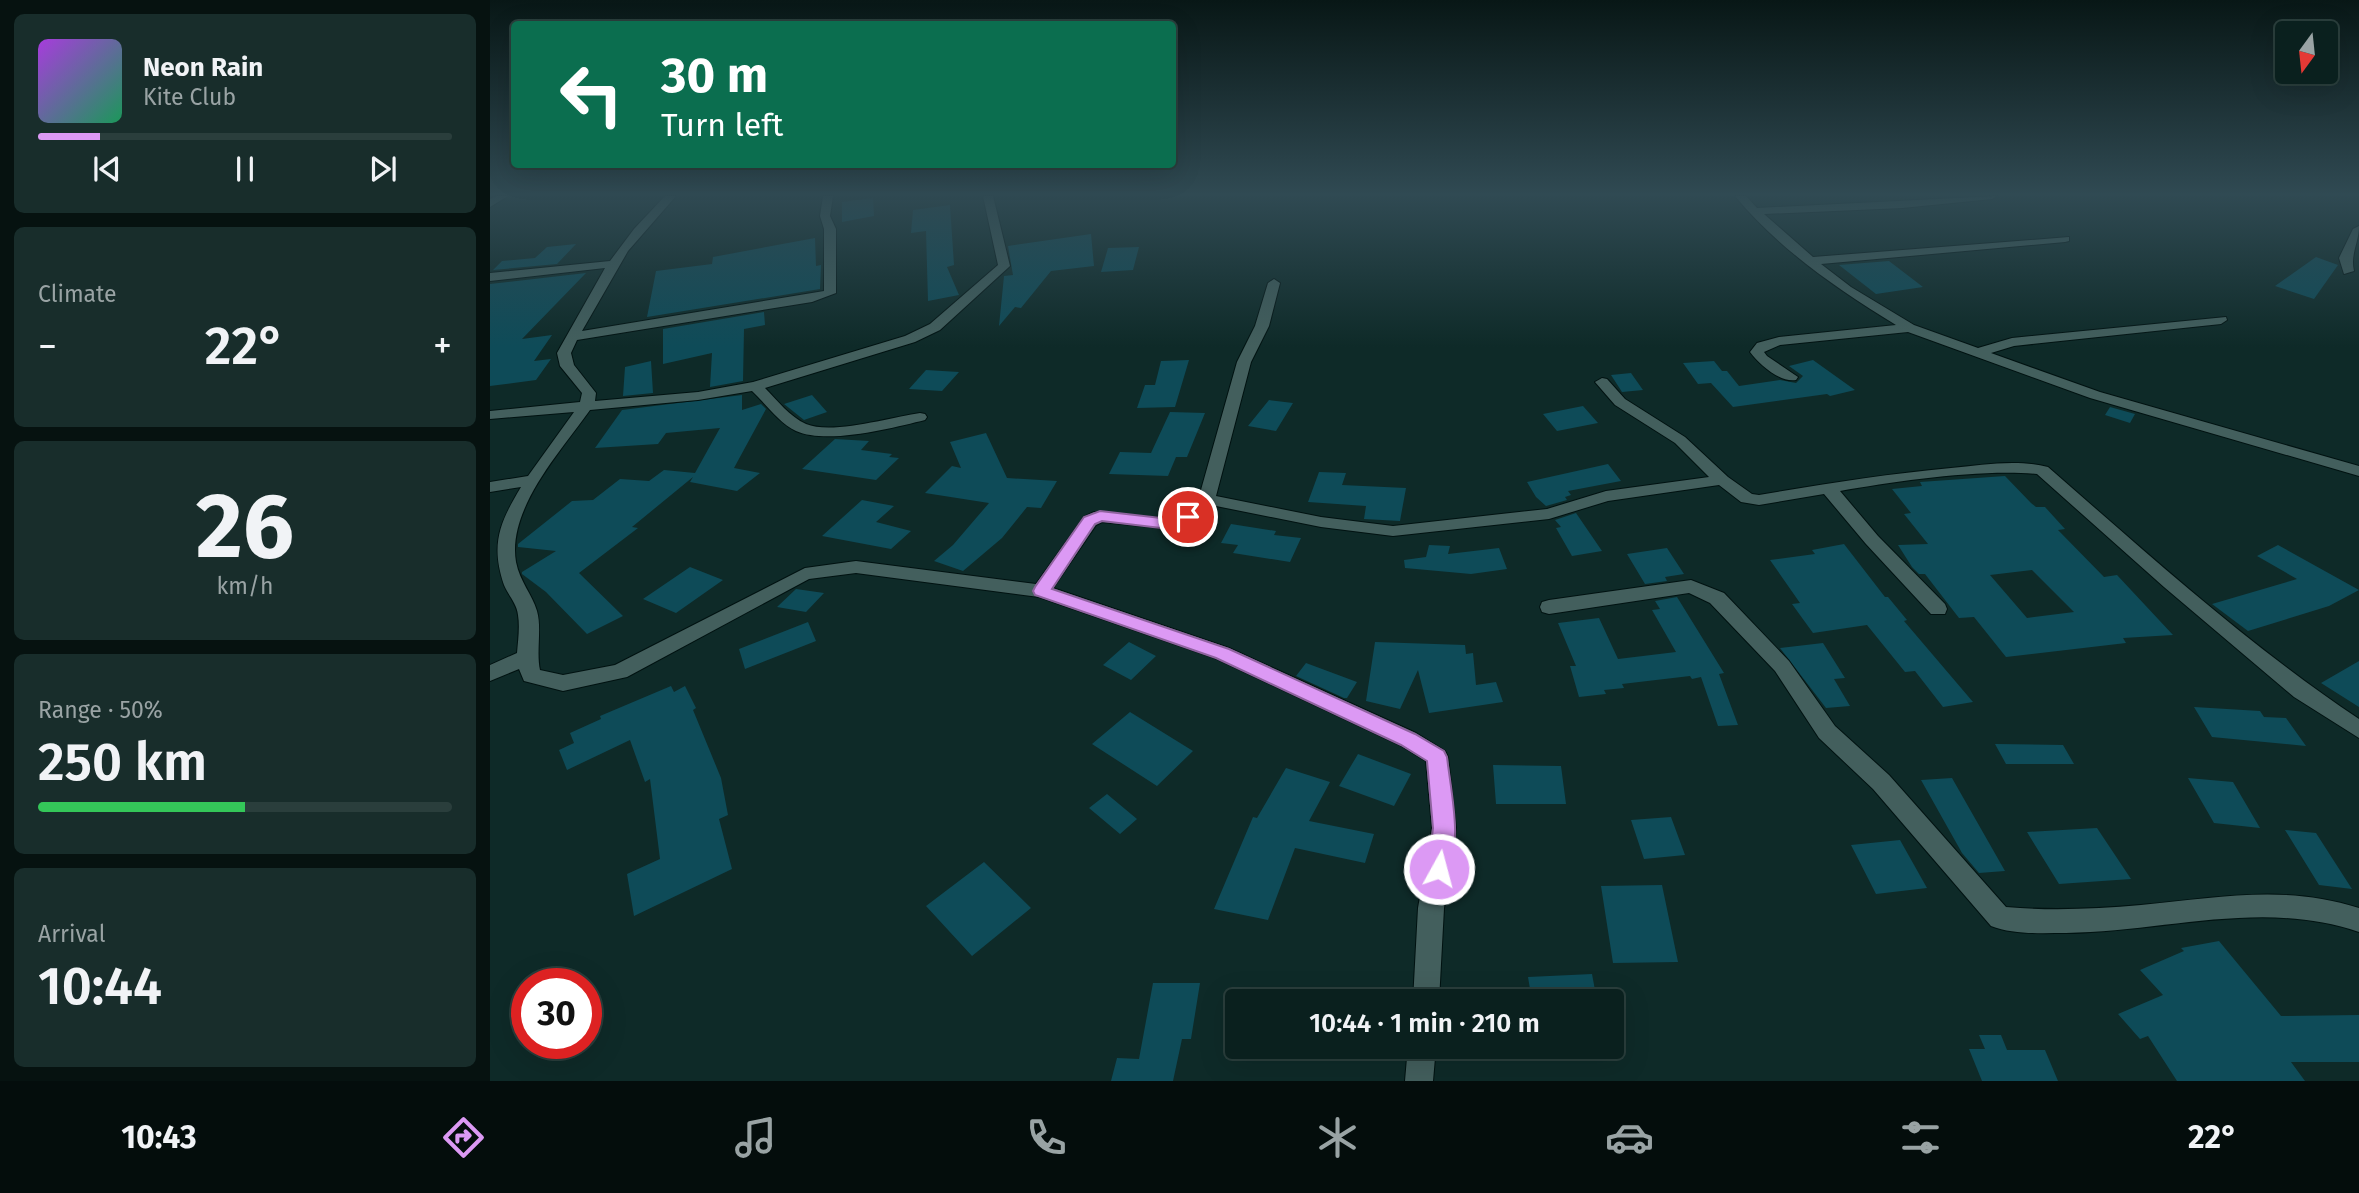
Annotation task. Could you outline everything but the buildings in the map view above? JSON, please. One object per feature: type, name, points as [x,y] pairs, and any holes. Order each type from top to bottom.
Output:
[{"type":"street","points":[[624,246],[611,264],[564,353],[567,366],[589,393],[587,404],[533,480],[512,516],[506,535],[506,561],[514,587],[528,612],[527,657],[531,676],[563,683],[620,672],[805,574],[856,567],[1041,591],[1222,653],[1408,739],[1437,757],[1444,828],[1431,908],[1427,989]]},
{"type":"street","points":[[572,337],[830,293],[830,246]]},
{"type":"street","points":[[490,415],[587,404],[698,396],[755,386],[910,339],[935,327],[1004,266],[1000,246]]},
{"type":"street","points":[[1793,246],[1847,290],[1909,328],[2095,395],[2359,471]]},
{"type":"street","points":[[1811,261],[1979,246]]},
{"type":"street","points":[[2348,271],[2345,258],[2351,246]]},
{"type":"street","points":[[490,277],[611,264]]},
{"type":"street","points":[[1041,591],[1090,521],[1100,516],[1161,523],[1188,517],[1207,499],[1244,362],[1262,326],[1274,283]]},
{"type":"street","points":[[1977,353],[2012,342],[2221,320]]},
{"type":"street","points":[[1791,377],[1762,359],[1756,352],[1762,346],[1779,341],[1909,328]]},
{"type":"street","points":[[1602,382],[1620,402],[1680,440],[1721,480],[1747,498],[1759,500],[1878,480],[2012,467],[2042,471],[2170,583],[2291,683],[2359,730]]},
{"type":"street","points":[[755,386],[787,417],[804,429],[826,431],[920,417]]},
{"type":"street","points":[[490,487],[533,480]]},
{"type":"street","points":[[1207,499],[1321,522],[1393,531],[1549,513],[1606,496],[1721,480]]},
{"type":"street","points":[[1828,488],[1872,540],[1938,608]]},
{"type":"street","points":[[1549,607],[1691,586],[1717,598],[1782,666],[1827,732],[1881,782],[2000,918],[2057,922],[2140,917],[2259,903],[2320,908],[2359,920]]},
{"type":"street","points":[[490,673],[527,657]]},
{"type":"street","points":[[1419,1081],[1421,1059]]},
{"type":"route","points":[[1188,517],[1161,523],[1132,522],[1100,516],[1090,521],[1041,591],[1222,653],[1408,739],[1437,757],[1444,828],[1439,869]]}]
